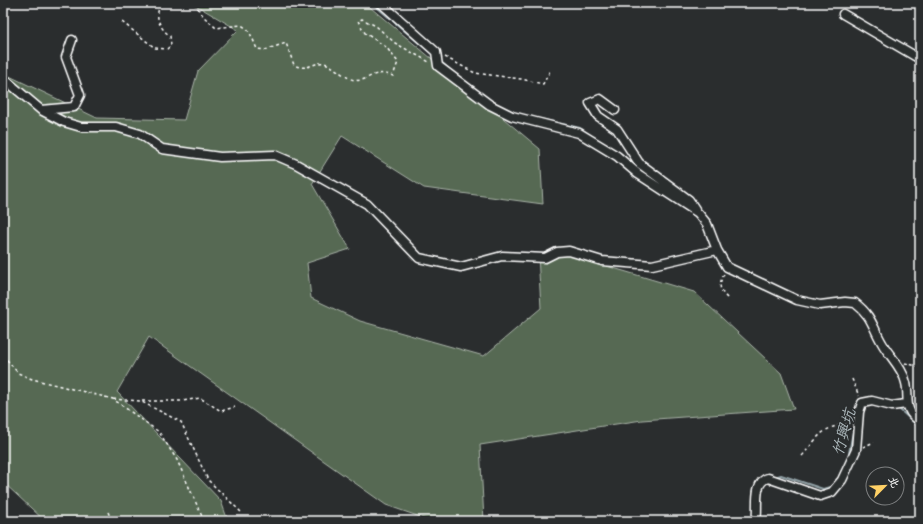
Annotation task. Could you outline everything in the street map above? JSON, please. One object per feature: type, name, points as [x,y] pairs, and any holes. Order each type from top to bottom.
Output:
[{"type":"street","points":[[381,3],[436,52],[438,66],[490,105],[512,116],[579,133],[617,156],[638,174],[698,213]]},
{"type":"street","points":[[843,14],[920,59]]},
{"type":"street","points":[[41,110],[74,107],[80,94],[66,57],[72,40]]},
{"type":"street","points":[[3,78],[41,110],[64,122],[81,127],[116,127],[140,134],[162,149],[220,157],[274,155],[296,164],[367,204],[419,258],[461,268],[502,256],[545,258],[557,252],[569,251],[602,261],[652,265],[717,250]]},
{"type":"street","points":[[615,110],[600,99],[590,103],[598,116],[617,129],[639,163],[689,200],[707,224],[717,250],[727,267],[765,283],[797,300],[820,305],[846,302],[855,303],[873,322],[882,344],[894,360],[906,383],[906,404],[916,419],[920,421]]},
{"type":"street","points":[[756,521],[759,485],[765,479],[768,478],[820,496],[832,492],[842,480],[856,450],[859,412],[862,403],[872,401],[892,406],[906,404]]},
{"type":"path","points":[[122,22],[155,48],[167,49],[171,45],[170,36],[160,28],[157,18],[161,3]]},
{"type":"path","points":[[194,3],[204,17],[216,28],[241,25],[244,26],[251,35],[257,49],[266,50],[286,43],[296,66],[309,68],[320,63],[326,63],[338,73],[355,80],[364,79],[381,72],[393,76],[398,62],[386,47],[364,33],[358,21],[362,19],[376,26],[395,43],[438,66]]},
{"type":"path","points":[[436,52],[475,73],[521,79],[536,84],[543,84],[550,71]]},
{"type":"path","points":[[727,267],[719,284],[720,291],[728,299]]},
{"type":"path","points":[[3,356],[18,373],[32,380],[113,399],[140,401],[183,401],[200,398],[221,411],[235,407]]},
{"type":"path","points":[[894,360],[920,367]]},
{"type":"path","points":[[852,380],[862,403]]},
{"type":"path","points":[[113,399],[159,432],[177,460],[204,521]]},
{"type":"path","points":[[140,401],[181,422],[208,480],[241,512]]},
{"type":"path","points":[[802,456],[821,433],[830,427],[848,424],[852,418]]},
{"type":"path","points":[[856,450],[874,442]]},
{"type":"path","points":[[108,512],[112,521]]},
{"type":"green space","points":[[192,3],[365,3],[540,149],[543,204],[424,188],[342,136],[312,184],[350,249],[307,263],[311,298],[360,321],[484,356],[541,308],[538,255],[573,256],[694,292],[781,373],[794,409],[642,420],[480,445],[484,521],[432,521],[386,505],[149,337],[117,392],[221,501],[228,521],[45,521],[3,482],[3,73],[97,118],[184,120],[198,71],[238,30]]},
{"type":"waterway","points":[[372,3],[434,56]]},
{"type":"waterway","points":[[440,61],[456,75]]},
{"type":"waterway","points":[[540,119],[580,128],[602,143]]},
{"type":"waterway","points":[[630,162],[661,184]]},
{"type":"waterway","name":"竹興坑","points":[[899,409],[920,428]]},
{"type":"waterway","name":"竹興坑","points":[[848,459],[854,426]]},
{"type":"waterway","name":"竹興坑","points":[[837,481],[842,470]]},
{"type":"waterway","name":"竹興坑","points":[[775,477],[781,475],[823,489],[833,486]]},
{"type":"waterway","name":"竹興坑","points":[[750,521],[753,513]]}]
